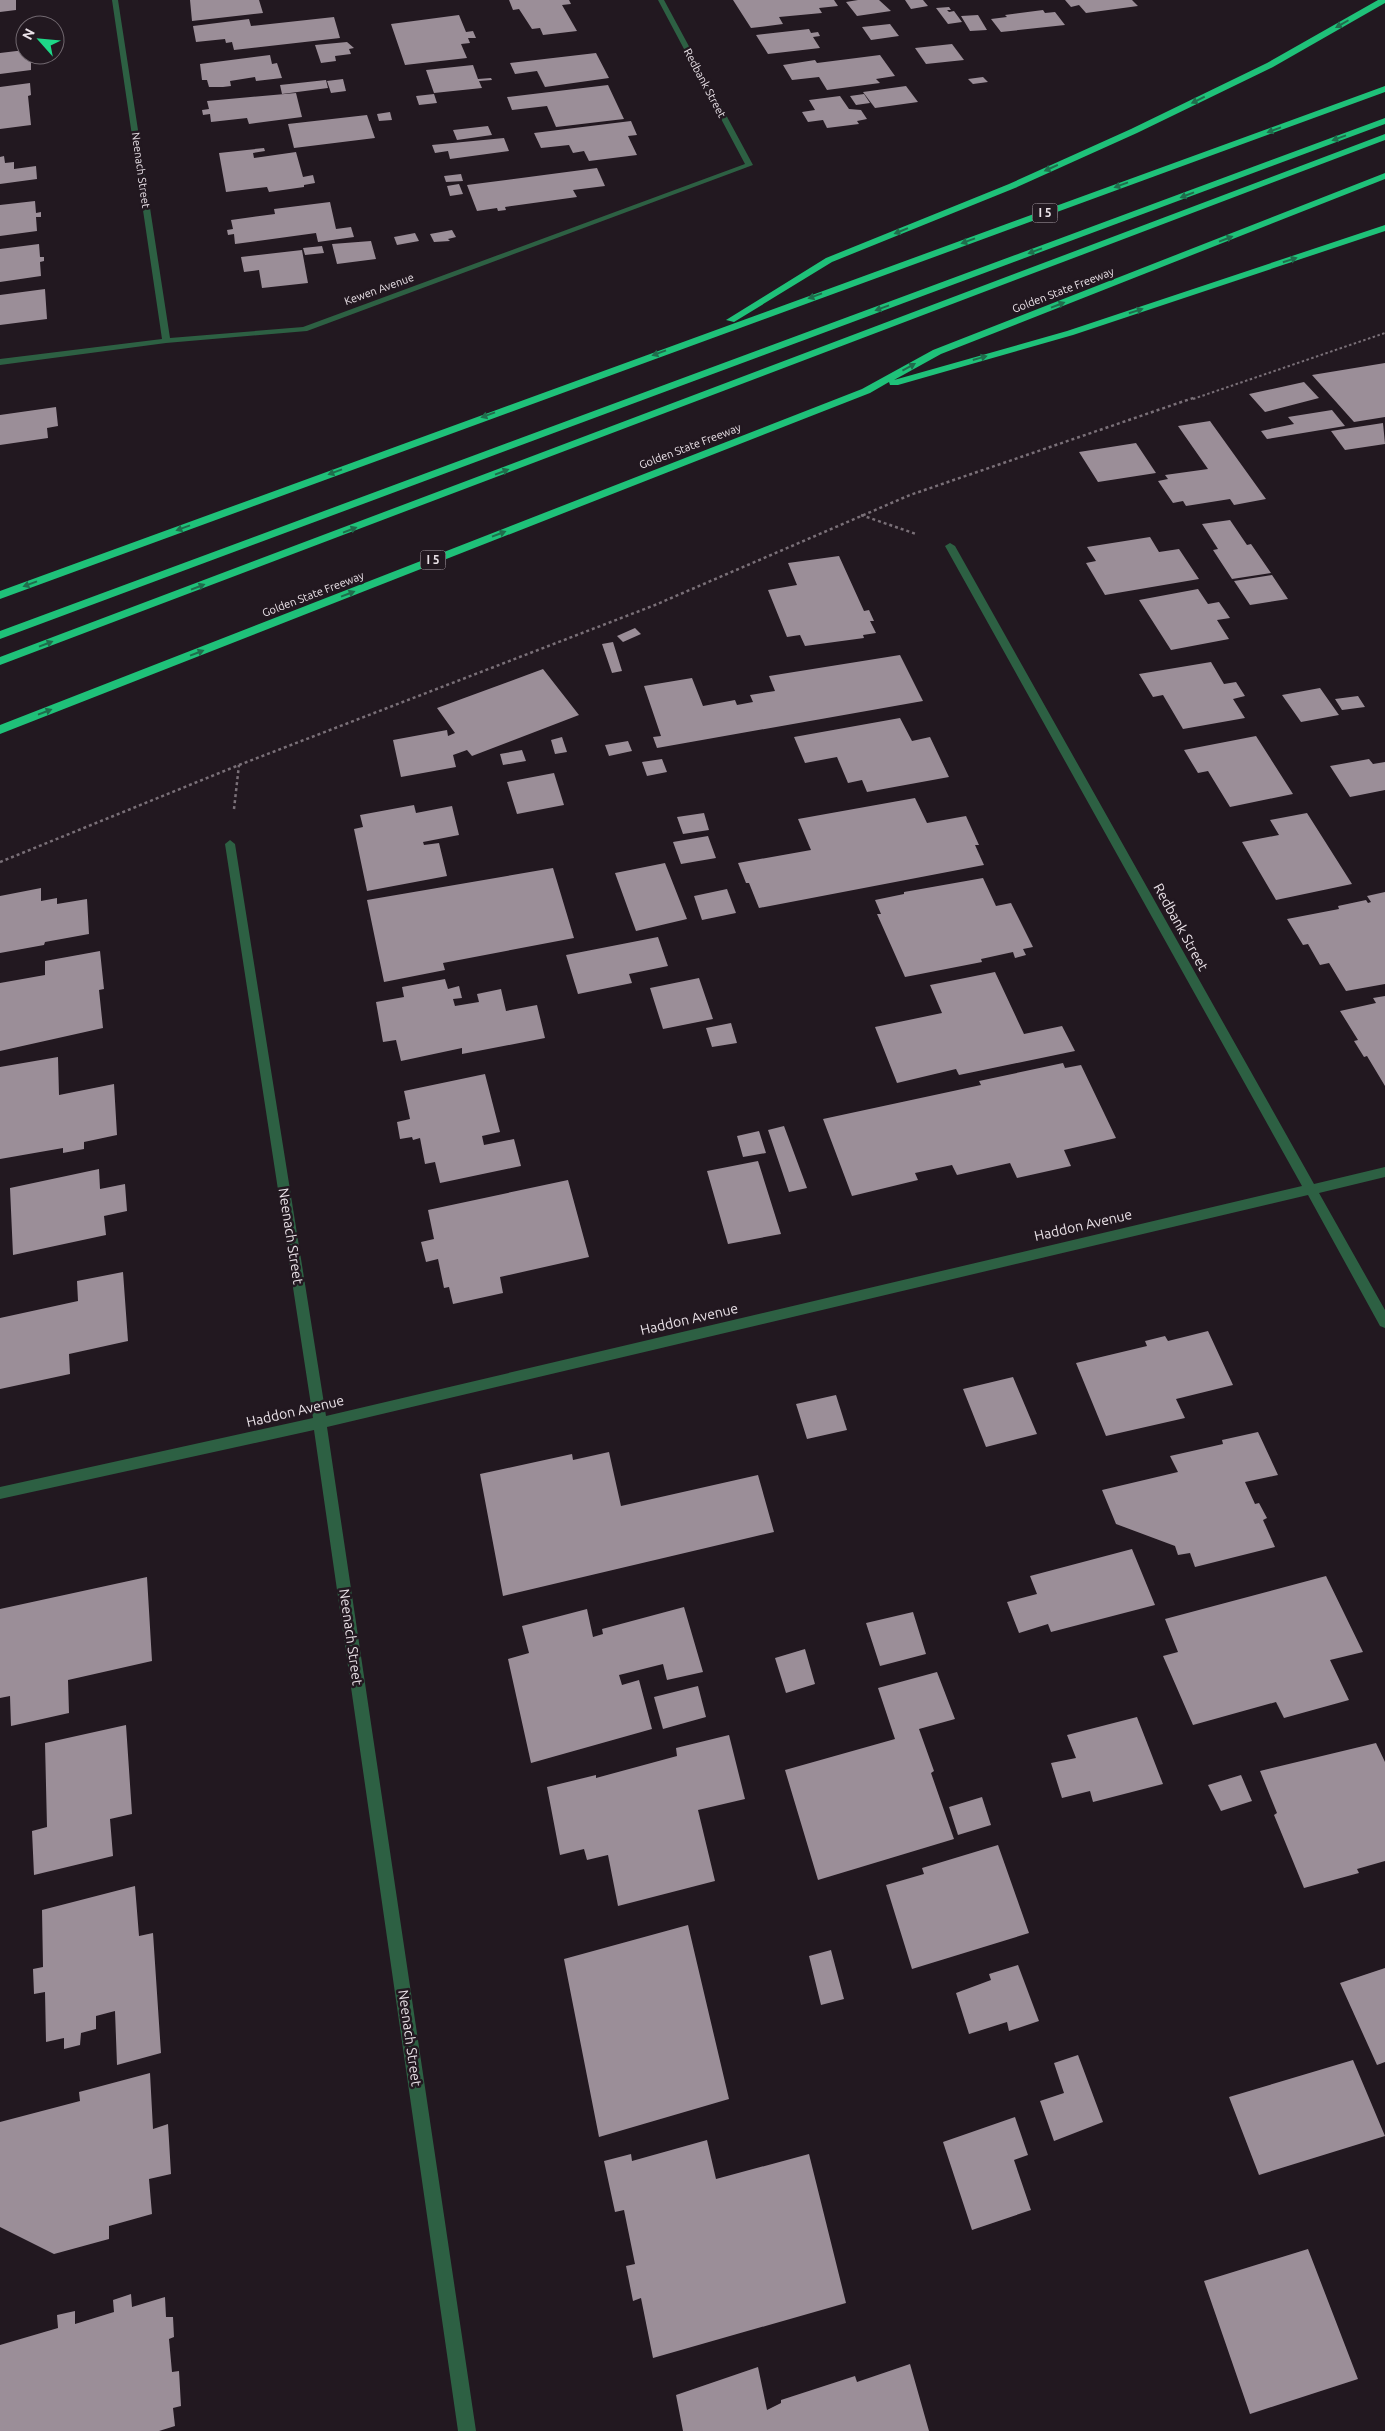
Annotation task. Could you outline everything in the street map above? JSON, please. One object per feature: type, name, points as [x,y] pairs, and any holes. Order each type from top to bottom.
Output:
[{"type":"highway","points":[[705,336],[829,260],[1012,186],[1134,131],[1270,65],[1384,0]]},
{"type":"highway","name":"I 5","points":[[0,595],[1385,89]]},
{"type":"highway","points":[[0,635],[1385,121]]},
{"type":"highway","points":[[0,661],[1385,137]]},
{"type":"highway","name":"Golden State Freeway","points":[[0,730],[866,391],[937,352],[1385,176]]},
{"type":"highway","points":[[866,391],[1070,333],[1385,228]]},
{"type":"street","name":"Neenach Street","points":[[116,0],[166,341]]},
{"type":"street","name":"Redbank Street","points":[[661,0],[749,165]]},
{"type":"street","name":"Kewen Avenue","points":[[0,362],[166,341],[304,329],[749,165]]},
{"type":"street","name":"Redbank Street","points":[[950,546],[1385,1322]]},
{"type":"street","name":"Neenach Street","points":[[230,844],[320,1423],[467,2431]]},
{"type":"street","name":"Haddon Avenue","points":[[0,1493],[320,1423],[1310,1188],[1385,1172]]},
{"type":"path","points":[[0,862],[239,765],[655,606],[860,515],[910,495],[1385,333]]},
{"type":"path","points":[[860,515],[950,546]]},
{"type":"path","points":[[230,844],[239,765]]},
{"type":"building","points":[[0,0],[16,0],[16,10],[0,12]]},
{"type":"building","points":[[190,0],[259,0],[263,13],[192,21]]},
{"type":"building","points":[[509,0],[569,0],[571,4],[562,5],[577,31],[543,35],[540,28],[532,29],[519,9],[513,10]]},
{"type":"building","points":[[733,0],[834,0],[838,6],[819,8],[822,13],[779,17],[783,24],[751,28]]},
{"type":"building","points":[[879,0],[891,11],[857,16],[846,2]]},
{"type":"building","points":[[905,0],[923,0],[928,6],[911,9]]},
{"type":"building","points":[[1065,0],[1132,0],[1138,6],[1086,13],[1079,5],[1071,7]]},
{"type":"building","points":[[949,7],[951,10],[947,10],[949,12],[954,11],[962,22],[948,24],[936,8]]},
{"type":"building","points":[[1043,10],[1045,13],[1055,12],[1065,25],[1001,32],[991,19],[1007,17],[1005,15]]},
{"type":"building","points":[[459,15],[466,32],[473,31],[476,38],[468,38],[470,43],[461,44],[467,58],[405,65],[391,24]]},
{"type":"building","points":[[978,15],[987,30],[970,31],[961,16]]},
{"type":"building","points":[[334,17],[340,38],[234,50],[232,42],[226,43],[225,39],[196,42],[193,26],[249,19],[251,26]]},
{"type":"building","points":[[890,24],[899,36],[871,40],[862,27]]},
{"type":"building","points":[[809,29],[811,33],[818,32],[820,36],[813,37],[820,48],[768,54],[756,35]]},
{"type":"building","points":[[347,42],[354,48],[349,49],[351,54],[335,56],[336,61],[321,63],[315,45]]},
{"type":"building","points":[[952,44],[964,60],[926,64],[915,48]]},
{"type":"building","points":[[15,51],[15,65],[31,65],[31,70],[0,74],[0,53]]},
{"type":"building","points":[[596,53],[609,78],[545,87],[537,71],[515,74],[510,63]]},
{"type":"building","points":[[270,55],[272,64],[277,63],[282,78],[256,81],[255,77],[230,81],[231,86],[223,87],[209,87],[207,80],[202,80],[200,64]]},
{"type":"building","points":[[880,55],[895,76],[876,79],[880,83],[827,90],[819,77],[792,80],[783,65],[815,60],[817,63]]},
{"type":"building","points":[[473,65],[478,79],[491,78],[492,80],[479,81],[482,88],[434,93],[426,70]]},
{"type":"building","points":[[983,77],[988,82],[973,84],[968,79]]},
{"type":"building","points":[[343,79],[346,91],[331,93],[327,81]]},
{"type":"building","points":[[326,80],[328,88],[282,94],[280,85]]},
{"type":"building","points":[[30,83],[31,95],[28,96],[31,125],[0,129],[0,87]]},
{"type":"building","points":[[608,85],[624,119],[556,127],[547,106],[512,110],[507,97]]},
{"type":"building","points":[[906,86],[918,102],[875,108],[863,92]]},
{"type":"building","points":[[296,93],[302,117],[249,124],[247,118],[211,122],[210,114],[203,115],[202,110],[209,109],[207,101]]},
{"type":"building","points":[[434,94],[437,103],[419,105],[416,96]]},
{"type":"building","points":[[864,94],[870,103],[856,105],[850,96]]},
{"type":"building","points":[[840,96],[849,109],[861,110],[867,119],[857,121],[859,124],[827,128],[823,120],[808,122],[802,112],[815,110],[809,100]]},
{"type":"building","points":[[390,112],[392,120],[379,121],[377,114]]},
{"type":"building","points":[[367,115],[375,138],[294,148],[288,124]]},
{"type":"building","points":[[631,121],[637,135],[628,136],[637,155],[589,161],[584,151],[573,153],[569,145],[541,148],[534,133]]},
{"type":"building","points":[[488,126],[492,135],[457,140],[453,130]]},
{"type":"building","points":[[504,138],[509,151],[450,159],[448,151],[435,153],[432,145]]},
{"type":"building","points":[[264,148],[265,151],[253,153],[254,158],[296,152],[303,177],[313,175],[315,183],[304,185],[304,187],[269,192],[267,187],[226,192],[219,153]]},
{"type":"building","points":[[4,156],[5,163],[14,162],[14,169],[36,166],[37,179],[0,184],[0,157]]},
{"type":"building","points":[[597,168],[605,186],[573,190],[577,197],[505,207],[506,210],[498,211],[497,208],[477,211],[467,185]]},
{"type":"building","points":[[461,174],[463,181],[446,182],[444,176]]},
{"type":"building","points":[[459,184],[463,194],[450,196],[447,186]]},
{"type":"building","points":[[35,201],[36,213],[41,212],[41,217],[36,217],[37,231],[0,236],[0,205]]},
{"type":"building","points":[[330,202],[336,229],[351,227],[354,237],[318,242],[316,233],[235,244],[234,234],[228,235],[227,230],[233,229],[231,220],[275,214],[274,209]]},
{"type":"building","points":[[452,230],[456,237],[448,239],[450,241],[434,242],[430,234]]},
{"type":"building","points":[[415,233],[419,241],[397,245],[394,237]]},
{"type":"building","points":[[371,241],[376,259],[337,264],[332,244]]},
{"type":"building","points":[[39,244],[40,257],[44,257],[44,261],[40,262],[41,276],[0,282],[0,249]]},
{"type":"building","points":[[322,246],[324,253],[305,255],[303,248]]},
{"type":"building","points":[[302,250],[308,283],[262,288],[259,270],[244,272],[241,257]]},
{"type":"building","points":[[45,289],[47,319],[0,325],[0,295]]},
{"type":"building","points":[[1385,363],[1385,417],[1354,422],[1312,375]]},
{"type":"building","points":[[1304,382],[1319,398],[1265,412],[1249,394]]},
{"type":"building","points":[[56,407],[58,426],[47,428],[48,438],[0,445],[0,415]]},
{"type":"building","points":[[1332,410],[1345,426],[1267,439],[1261,431],[1294,424],[1288,417]]},
{"type":"building","points":[[1210,421],[1266,499],[1234,505],[1230,499],[1186,506],[1183,501],[1173,503],[1158,481],[1168,479],[1165,475],[1208,469],[1178,426]]},
{"type":"building","points":[[1383,423],[1385,444],[1345,450],[1331,431]]},
{"type":"building","points":[[1136,443],[1156,473],[1098,482],[1079,452]]},
{"type":"building","points":[[1230,520],[1247,545],[1251,544],[1271,573],[1232,579],[1213,550],[1218,549],[1202,524]]},
{"type":"building","points":[[1150,537],[1159,552],[1179,549],[1199,579],[1105,595],[1086,563],[1096,561],[1087,547]]},
{"type":"building","points":[[839,556],[864,611],[869,610],[874,621],[870,621],[876,633],[863,635],[864,638],[805,646],[800,635],[787,637],[768,590],[797,585],[788,563]]},
{"type":"building","points":[[1272,575],[1288,599],[1250,605],[1234,581]]},
{"type":"building","points":[[1198,589],[1208,604],[1219,602],[1230,618],[1217,620],[1229,639],[1171,650],[1139,600]]},
{"type":"building","points":[[635,628],[641,634],[623,642],[617,636]]},
{"type":"building","points":[[613,642],[622,671],[612,673],[602,644]]},
{"type":"building","points":[[900,655],[923,701],[657,748],[653,737],[661,736],[644,686],[692,678],[703,706],[735,700],[737,705],[753,702],[750,695],[775,691],[769,676]]},
{"type":"building","points":[[1211,662],[1224,684],[1236,682],[1245,696],[1233,699],[1245,718],[1183,729],[1163,695],[1153,697],[1139,674]]},
{"type":"building","points":[[543,669],[579,715],[472,756],[467,750],[453,755],[456,767],[401,777],[393,740],[447,730],[448,736],[455,733],[437,708]]},
{"type":"building","points":[[1320,688],[1339,715],[1301,722],[1282,695]]},
{"type":"building","points":[[1358,696],[1365,707],[1342,710],[1335,699]]},
{"type":"building","points":[[900,718],[912,741],[930,737],[949,777],[867,792],[862,780],[848,783],[837,757],[805,763],[794,737]]},
{"type":"building","points":[[1256,736],[1293,794],[1230,807],[1208,771],[1198,773],[1184,750]]},
{"type":"building","points":[[562,737],[567,752],[555,754],[551,740]]},
{"type":"building","points":[[628,741],[632,751],[609,756],[605,745]]},
{"type":"building","points":[[522,750],[526,761],[503,765],[500,754]]},
{"type":"building","points":[[662,759],[667,772],[647,776],[642,762]]},
{"type":"building","points":[[1369,759],[1373,764],[1385,762],[1385,790],[1350,797],[1330,766]]},
{"type":"building","points":[[554,773],[564,805],[517,814],[507,782]]},
{"type":"building","points":[[915,798],[927,823],[966,816],[979,845],[975,845],[984,865],[759,908],[749,883],[746,883],[738,863],[811,850],[798,819]]},
{"type":"building","points":[[414,805],[416,813],[452,806],[459,835],[423,842],[424,845],[439,843],[447,876],[367,891],[354,829],[363,827],[360,815]]},
{"type":"building","points":[[704,813],[709,830],[683,834],[677,817]]},
{"type":"building","points":[[1307,813],[1352,884],[1276,900],[1242,842],[1279,835],[1270,820]]},
{"type":"building","points":[[708,836],[716,858],[681,864],[673,842]]},
{"type":"building","points":[[665,863],[687,919],[636,931],[615,873]]},
{"type":"building","points":[[553,868],[574,938],[443,963],[445,970],[384,982],[367,900]]},
{"type":"building","points":[[983,878],[996,906],[1011,903],[1033,947],[1023,949],[1026,955],[1015,958],[1013,952],[981,959],[982,962],[905,977],[877,914],[881,914],[875,900],[904,894],[904,892]]},
{"type":"building","points":[[41,888],[41,901],[57,898],[57,904],[87,899],[89,934],[0,953],[0,896]]},
{"type":"building","points":[[727,889],[736,913],[702,920],[694,896]]},
{"type":"building","points":[[1385,892],[1385,984],[1346,991],[1329,963],[1320,965],[1308,944],[1303,945],[1287,919],[1339,909],[1338,906],[1366,900],[1368,903],[1371,902],[1367,896]]},
{"type":"building","points":[[658,937],[668,966],[629,974],[632,983],[578,994],[566,955]]},
{"type":"building","points":[[100,951],[104,989],[99,990],[103,1028],[0,1051],[0,983],[45,975],[45,961]]},
{"type":"building","points":[[995,972],[1024,1034],[1062,1026],[1075,1051],[959,1075],[956,1069],[897,1083],[875,1027],[942,1013],[930,985]]},
{"type":"building","points":[[699,978],[713,1019],[663,1029],[650,988]]},
{"type":"building","points":[[445,979],[448,989],[459,986],[462,998],[453,999],[455,1006],[479,1002],[477,994],[501,989],[506,1011],[537,1005],[545,1038],[462,1054],[462,1048],[401,1061],[396,1040],[383,1042],[376,1002],[404,997],[402,987]]},
{"type":"building","points":[[1385,996],[1385,1086],[1367,1056],[1364,1057],[1354,1041],[1358,1040],[1340,1011],[1376,1003],[1373,998]]},
{"type":"building","points":[[731,1023],[737,1043],[712,1047],[706,1028]]},
{"type":"building","points":[[58,1057],[59,1095],[114,1084],[117,1135],[84,1142],[84,1149],[63,1153],[63,1148],[0,1159],[0,1067]]},
{"type":"building","points":[[1063,1063],[1065,1068],[1081,1065],[1116,1138],[1064,1150],[1071,1166],[1017,1178],[1010,1163],[957,1175],[952,1165],[915,1173],[918,1180],[852,1196],[823,1119],[981,1085],[979,1081]]},
{"type":"building","points":[[485,1074],[500,1132],[482,1136],[484,1145],[514,1139],[521,1166],[440,1183],[435,1162],[425,1164],[420,1138],[413,1140],[412,1137],[400,1139],[397,1122],[410,1119],[404,1091]]},
{"type":"building","points":[[784,1126],[807,1188],[789,1192],[768,1130]]},
{"type":"building","points":[[759,1131],[766,1153],[743,1157],[737,1136]]},
{"type":"building","points":[[758,1161],[781,1234],[728,1244],[707,1171]]},
{"type":"building","points":[[99,1169],[100,1189],[125,1184],[127,1211],[104,1216],[106,1235],[13,1255],[10,1188]]},
{"type":"building","points":[[568,1180],[589,1257],[500,1277],[503,1293],[453,1304],[449,1287],[444,1288],[438,1259],[426,1262],[421,1242],[434,1239],[428,1210]]},
{"type":"building","points":[[123,1272],[128,1341],[69,1354],[70,1374],[0,1389],[0,1318],[78,1301],[77,1281]]},
{"type":"building","points":[[1208,1331],[1233,1385],[1176,1399],[1185,1418],[1106,1436],[1076,1363],[1147,1346],[1145,1341],[1165,1336],[1168,1341]]},
{"type":"building","points":[[1013,1377],[1037,1434],[986,1447],[963,1389]]},
{"type":"building","points":[[836,1395],[847,1430],[807,1439],[796,1404]]},
{"type":"building","points":[[1258,1432],[1278,1475],[1245,1482],[1255,1504],[1259,1503],[1267,1518],[1263,1520],[1275,1547],[1195,1567],[1190,1553],[1178,1555],[1175,1546],[1116,1524],[1102,1490],[1178,1472],[1170,1456],[1223,1444],[1222,1440]]},
{"type":"building","points":[[609,1452],[621,1506],[758,1475],[774,1532],[503,1596],[480,1474],[572,1454],[573,1460]]},
{"type":"building","points":[[1132,1549],[1155,1605],[1051,1632],[1048,1624],[1019,1633],[1007,1602],[1037,1594],[1030,1576]]},
{"type":"building","points":[[1326,1576],[1363,1652],[1330,1660],[1349,1700],[1284,1718],[1276,1702],[1193,1725],[1163,1656],[1178,1652],[1165,1619]]},
{"type":"building","points":[[147,1577],[152,1661],[68,1680],[69,1713],[11,1726],[10,1696],[0,1698],[0,1609]]},
{"type":"building","points":[[684,1607],[703,1672],[667,1680],[663,1664],[619,1675],[622,1685],[639,1680],[652,1729],[531,1763],[508,1659],[529,1653],[522,1626],[587,1609],[593,1637],[603,1634],[602,1629]]},
{"type":"building","points":[[913,1612],[926,1654],[880,1666],[866,1623]]},
{"type":"building","points":[[805,1649],[815,1684],[786,1693],[775,1658]]},
{"type":"building","points":[[937,1672],[955,1719],[919,1729],[934,1771],[931,1773],[954,1839],[818,1880],[785,1770],[895,1739],[878,1688]]},
{"type":"building","points":[[698,1686],[706,1717],[663,1729],[654,1697]]},
{"type":"building","points":[[1137,1717],[1163,1784],[1093,1802],[1090,1791],[1062,1798],[1051,1763],[1076,1758],[1067,1735]]},
{"type":"building","points":[[126,1725],[132,1814],[110,1819],[113,1856],[34,1875],[32,1831],[47,1827],[45,1743]]},
{"type":"building","points":[[729,1735],[745,1799],[698,1810],[715,1881],[618,1906],[608,1855],[587,1860],[584,1849],[560,1855],[547,1787],[596,1775],[596,1778],[677,1756],[676,1748]]},
{"type":"building","points":[[1376,1743],[1385,1762],[1385,1861],[1357,1869],[1359,1873],[1304,1888],[1274,1815],[1277,1813],[1260,1771]]},
{"type":"building","points":[[1241,1775],[1252,1801],[1221,1811],[1208,1785]]},
{"type":"building","points":[[982,1797],[991,1825],[958,1835],[949,1807]]},
{"type":"building","points":[[998,1845],[1029,1933],[912,1969],[886,1885],[924,1874],[922,1868]]},
{"type":"building","points":[[135,1886],[139,1936],[153,1933],[161,2053],[117,2065],[115,2011],[96,2016],[96,2029],[81,2033],[80,2045],[64,2049],[64,2038],[46,2042],[45,1992],[34,1994],[33,1969],[43,1967],[42,1910]]},
{"type":"building","points":[[688,1925],[729,2099],[599,2137],[564,1959]]},
{"type":"building","points":[[831,1950],[844,1999],[821,2005],[809,1956]]},
{"type":"building","points":[[1018,1965],[1039,2021],[1009,2031],[1007,2022],[969,2034],[956,1993],[991,1980],[989,1974]]},
{"type":"building","points":[[1385,1968],[1385,2062],[1377,2065],[1340,1983]]},
{"type":"building","points":[[1078,2055],[1103,2122],[1054,2141],[1040,2101],[1064,2093],[1054,2063]]},
{"type":"building","points":[[1353,2060],[1385,2136],[1259,2175],[1229,2097]]},
{"type":"building","points":[[150,2073],[153,2129],[168,2124],[171,2174],[149,2179],[152,2214],[109,2226],[109,2239],[54,2254],[0,2227],[0,2122],[80,2101],[79,2092]]},
{"type":"building","points":[[1015,2117],[1028,2155],[1014,2160],[1031,2210],[972,2230],[943,2142]]},
{"type":"building","points":[[707,2140],[716,2179],[809,2154],[846,2303],[653,2358],[641,2298],[633,2301],[626,2266],[635,2264],[624,2210],[615,2212],[604,2161],[631,2154],[632,2161]]},
{"type":"building","points":[[1308,2249],[1358,2379],[1250,2414],[1204,2281]]},
{"type":"building","points":[[131,2294],[132,2307],[165,2297],[166,2317],[173,2317],[174,2337],[169,2339],[172,2372],[179,2371],[181,2406],[173,2408],[175,2426],[159,2431],[0,2431],[0,2345],[58,2328],[57,2315],[75,2311],[75,2324],[114,2312],[113,2300]]},
{"type":"building","points":[[910,2364],[929,2431],[683,2431],[676,2395],[758,2367],[767,2410],[781,2403],[781,2400],[855,2376],[857,2382]]}]
